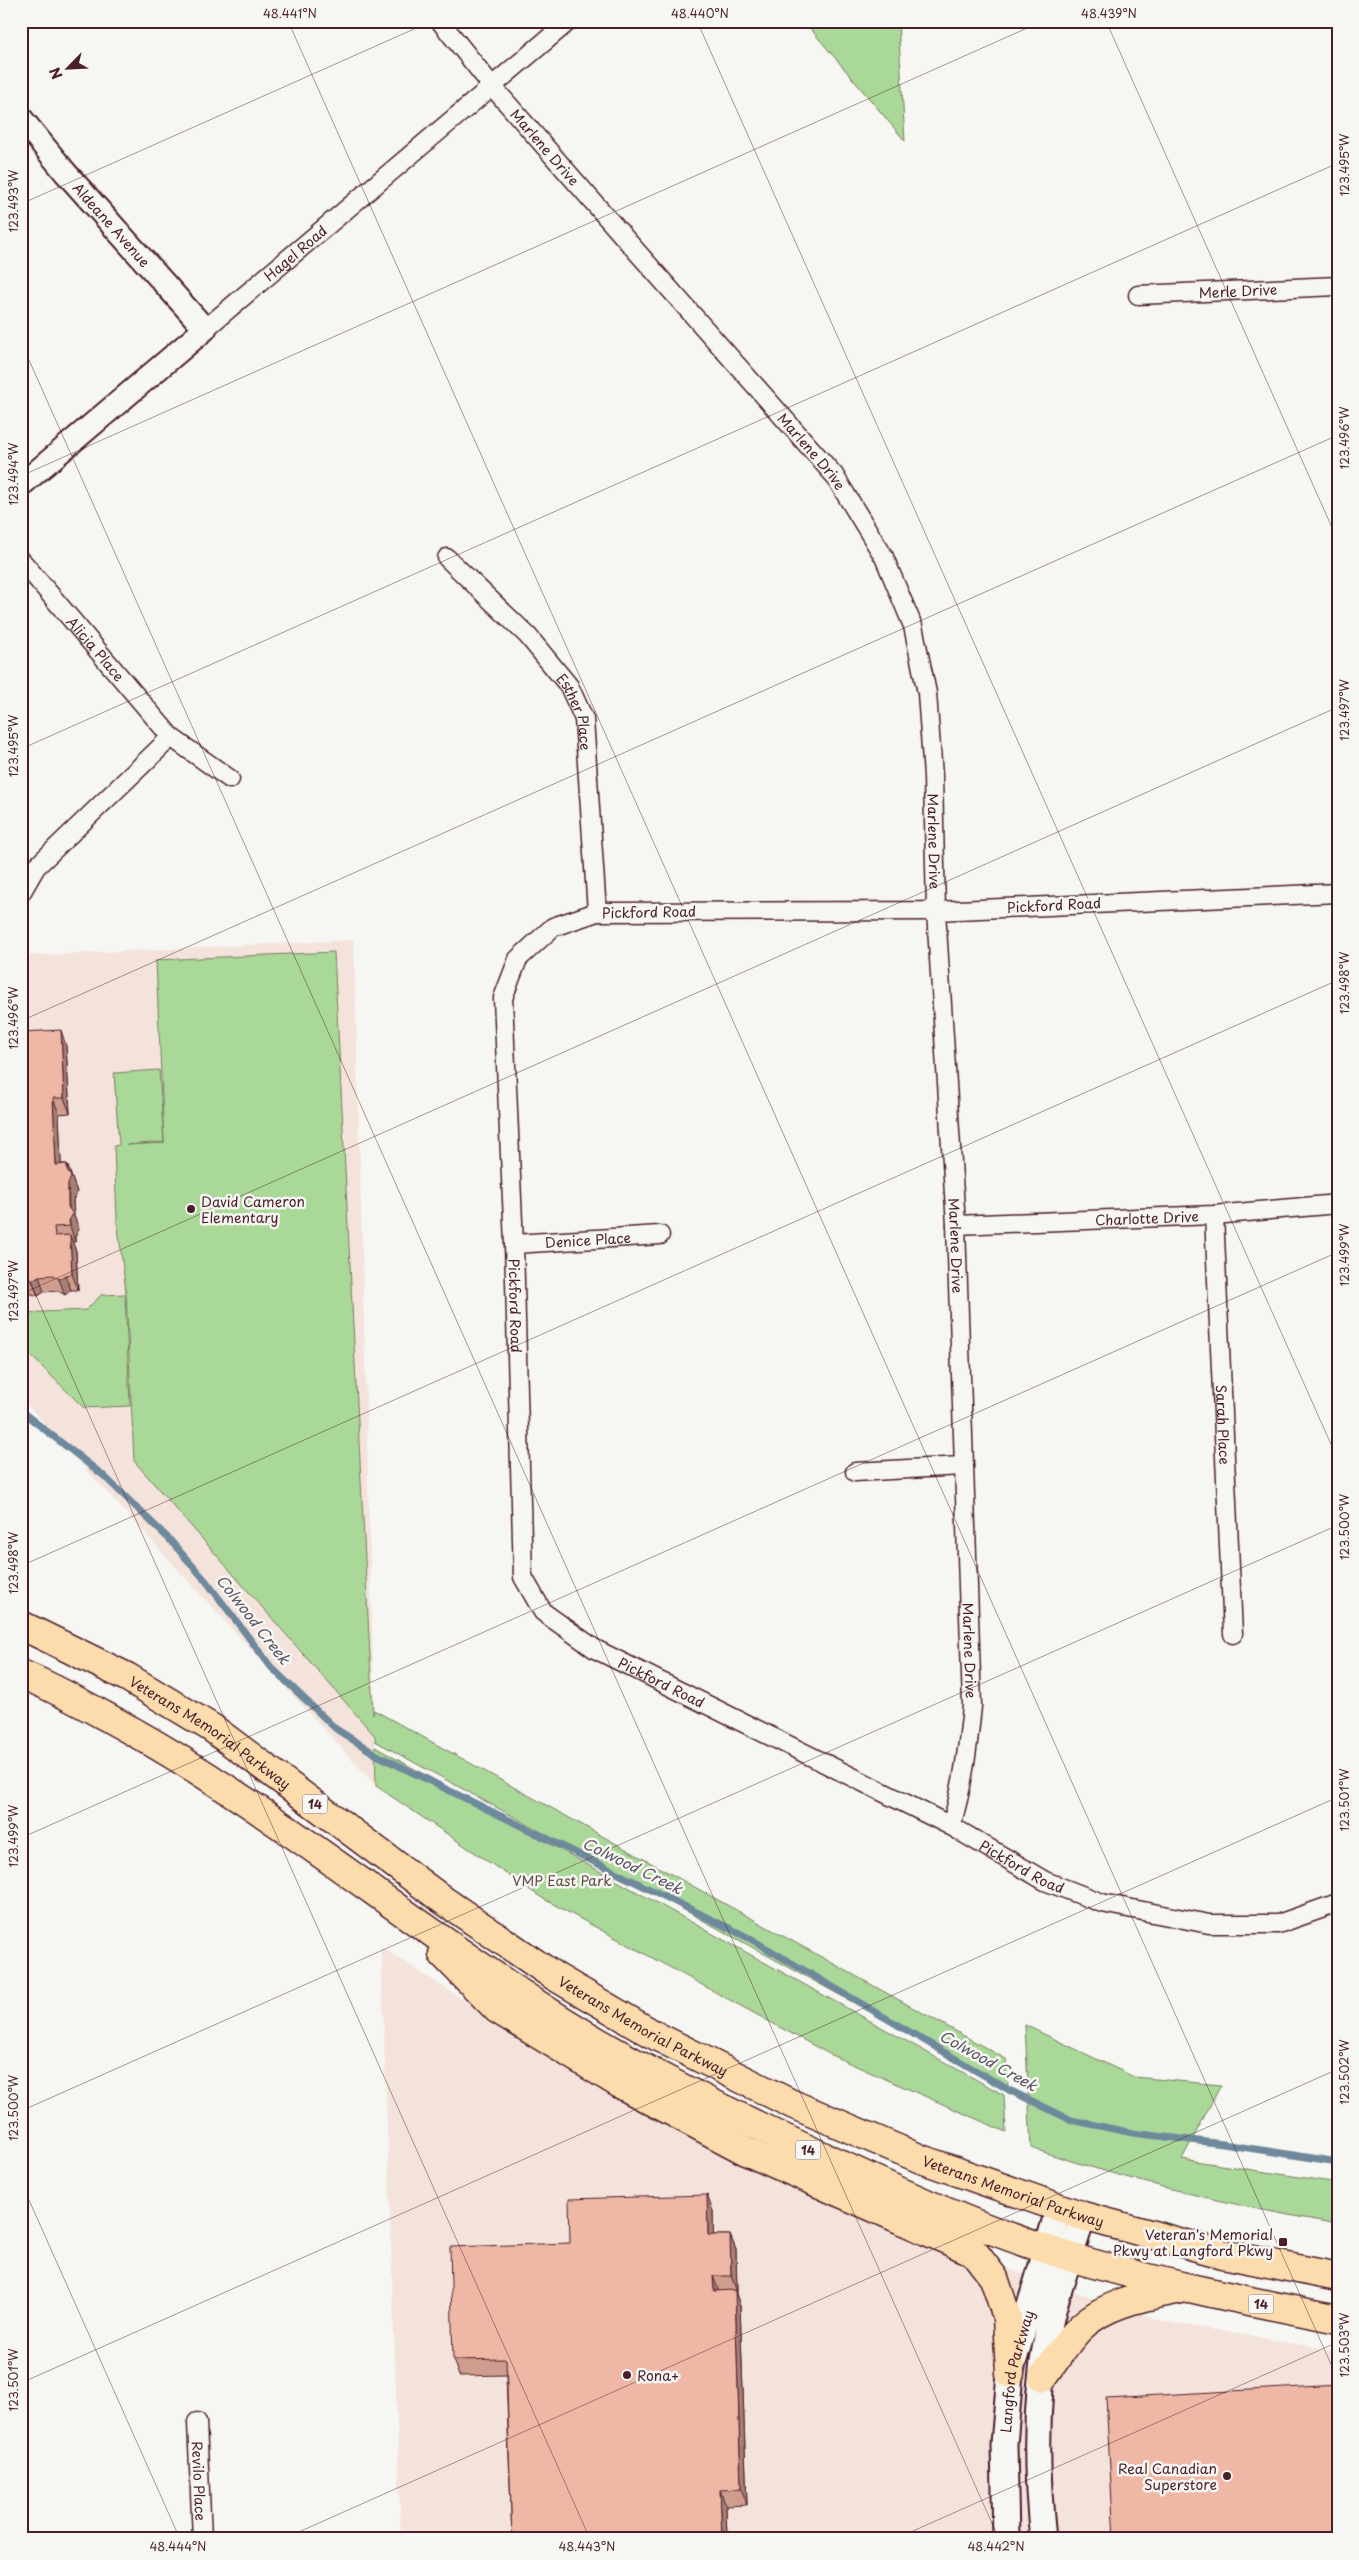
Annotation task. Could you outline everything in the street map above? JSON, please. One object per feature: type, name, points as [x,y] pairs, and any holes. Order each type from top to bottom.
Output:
[{"type":"main road","name":"Veterans Memorial Parkway","points":[[21,1625],[127,1678],[212,1728],[443,1900],[554,1976],[658,2037],[792,2104],[921,2159],[1071,2212],[1224,2254],[1338,2277]]},
{"type":"main road","name":"14","points":[[21,1674],[47,1685],[167,1750],[263,1813],[547,2011],[653,2073],[787,2140],[940,2211],[1058,2253],[1185,2288],[1338,2319]]},
{"type":"main road","points":[[398,1908],[497,2009],[620,2084],[748,2152],[974,2252],[994,2278],[1007,2317],[1010,2373]]},
{"type":"main road","name":"Langford Parkway","points":[[1006,2539],[1004,2445],[1010,2373],[1058,2253],[1071,2212]]},
{"type":"main road","name":"Langford Parkway","points":[[1043,2539],[1038,2493],[1038,2436],[1047,2336],[1058,2253]]},
{"type":"main road","points":[[1043,2378],[1081,2327],[1106,2310],[1141,2297],[1185,2288]]},
{"type":"street","name":"Marlene Drive","points":[[440,21],[492,86],[834,475],[884,557],[913,626],[926,693],[933,776],[936,911],[956,1225],[962,1466],[972,1706],[967,1758],[959,1798],[950,1826]]},
{"type":"street","name":"Hagel Road","points":[[21,485],[569,21]]},
{"type":"street","name":"Aldeane Avenue","points":[[21,118],[65,172],[205,329]]},
{"type":"street","name":"Merle Drive","points":[[1138,295],[1338,286]]},
{"type":"street","name":"Esther Place","points":[[447,558],[528,636],[569,686],[584,719],[597,912]]},
{"type":"street","name":"Alicia Place","points":[[21,560],[171,736],[230,779]]},
{"type":"street","points":[[21,893],[36,867],[171,736]]},
{"type":"street","name":"Pickford Road","points":[[1338,893],[936,911],[597,912],[553,927],[518,959],[503,998],[514,1244],[523,1577],[543,1612],[595,1650],[950,1826],[1045,1881],[1102,1903],[1160,1916],[1209,1924],[1278,1924],[1338,1904]]},
{"type":"street","name":"Charlotte Drive","points":[[956,1225],[1214,1215],[1338,1204]]},
{"type":"street","name":"Sarah Place","points":[[1214,1215],[1232,1634]]},
{"type":"street","name":"Denice Place","points":[[514,1244],[660,1235]]},
{"type":"street","points":[[855,1472],[962,1466]]},
{"type":"street","name":"Revilo Place","points":[[197,2422],[202,2539]]},
{"type":"shaded area","name":"David Cameron Elementary","points":[[354,940],[376,1786],[21,1398],[21,956]]},
{"type":"shaded area","points":[[381,1947],[618,2099],[873,2223],[1162,2321],[1338,2351],[1338,2539],[401,2539]]},
{"type":"green space","points":[[804,21],[898,21],[905,141]]},
{"type":"green space","name":"David Cameron Elementary","points":[[334,952],[373,1715],[374,1710],[1006,2059],[1008,2087],[375,1741],[375,1736],[134,1461],[126,1292],[117,1219],[114,1146],[119,1145],[114,1073],[159,1070],[164,1140],[156,960]],"holes":[[[164,1142],[164,1143],[127,1145]]]},
{"type":"green space","points":[[125,1294],[130,1406],[84,1408],[24,1349],[22,1313],[86,1310],[101,1295]]},
{"type":"green space","name":"VMP East Park","points":[[375,1747],[1004,2095],[1006,2132],[831,2055],[542,1898],[376,1786]]},
{"type":"green space","points":[[1025,2025],[1134,2077],[1221,2085],[1182,2159],[1338,2183],[1338,2224],[1183,2192],[1107,2172],[1031,2148]]},
{"type":"building","points":[[61,1030],[64,1098],[53,1098],[56,1165],[67,1164],[67,1170],[71,1177],[68,1184],[68,1207],[73,1214],[69,1221],[70,1226],[54,1227],[55,1236],[70,1235],[72,1274],[65,1275],[59,1279],[53,1275],[39,1276],[32,1280],[21,1277],[21,1032]]},
{"type":"building","name":"Rona+","points":[[707,2195],[708,2235],[730,2235],[731,2276],[713,2276],[714,2291],[735,2290],[741,2489],[720,2490],[722,2539],[512,2539],[506,2359],[453,2360],[450,2247],[570,2243],[569,2199]]},
{"type":"building","name":"Real Canadian Superstore","points":[[1338,2385],[1338,2539],[1114,2539],[1106,2398]]},
{"type":"waterway","name":"Colwood Creek","points":[[21,1411],[104,1476],[169,1539],[206,1581],[271,1667],[336,1729],[377,1755],[749,1938],[1009,2090],[1071,2120],[1133,2133],[1223,2144],[1338,2162]]},
{"type":"place","name":"David Cameron Elementary","points":[[191,1209]]},
{"type":"place","name":"Veteran's Memorial Pkwy at Langford Pkwy","points":[[1283,2242]]},
{"type":"place","name":"Rona+","points":[[627,2375]]},
{"type":"place","name":"Real Canadian Superstore","points":[[1227,2476]]}]
